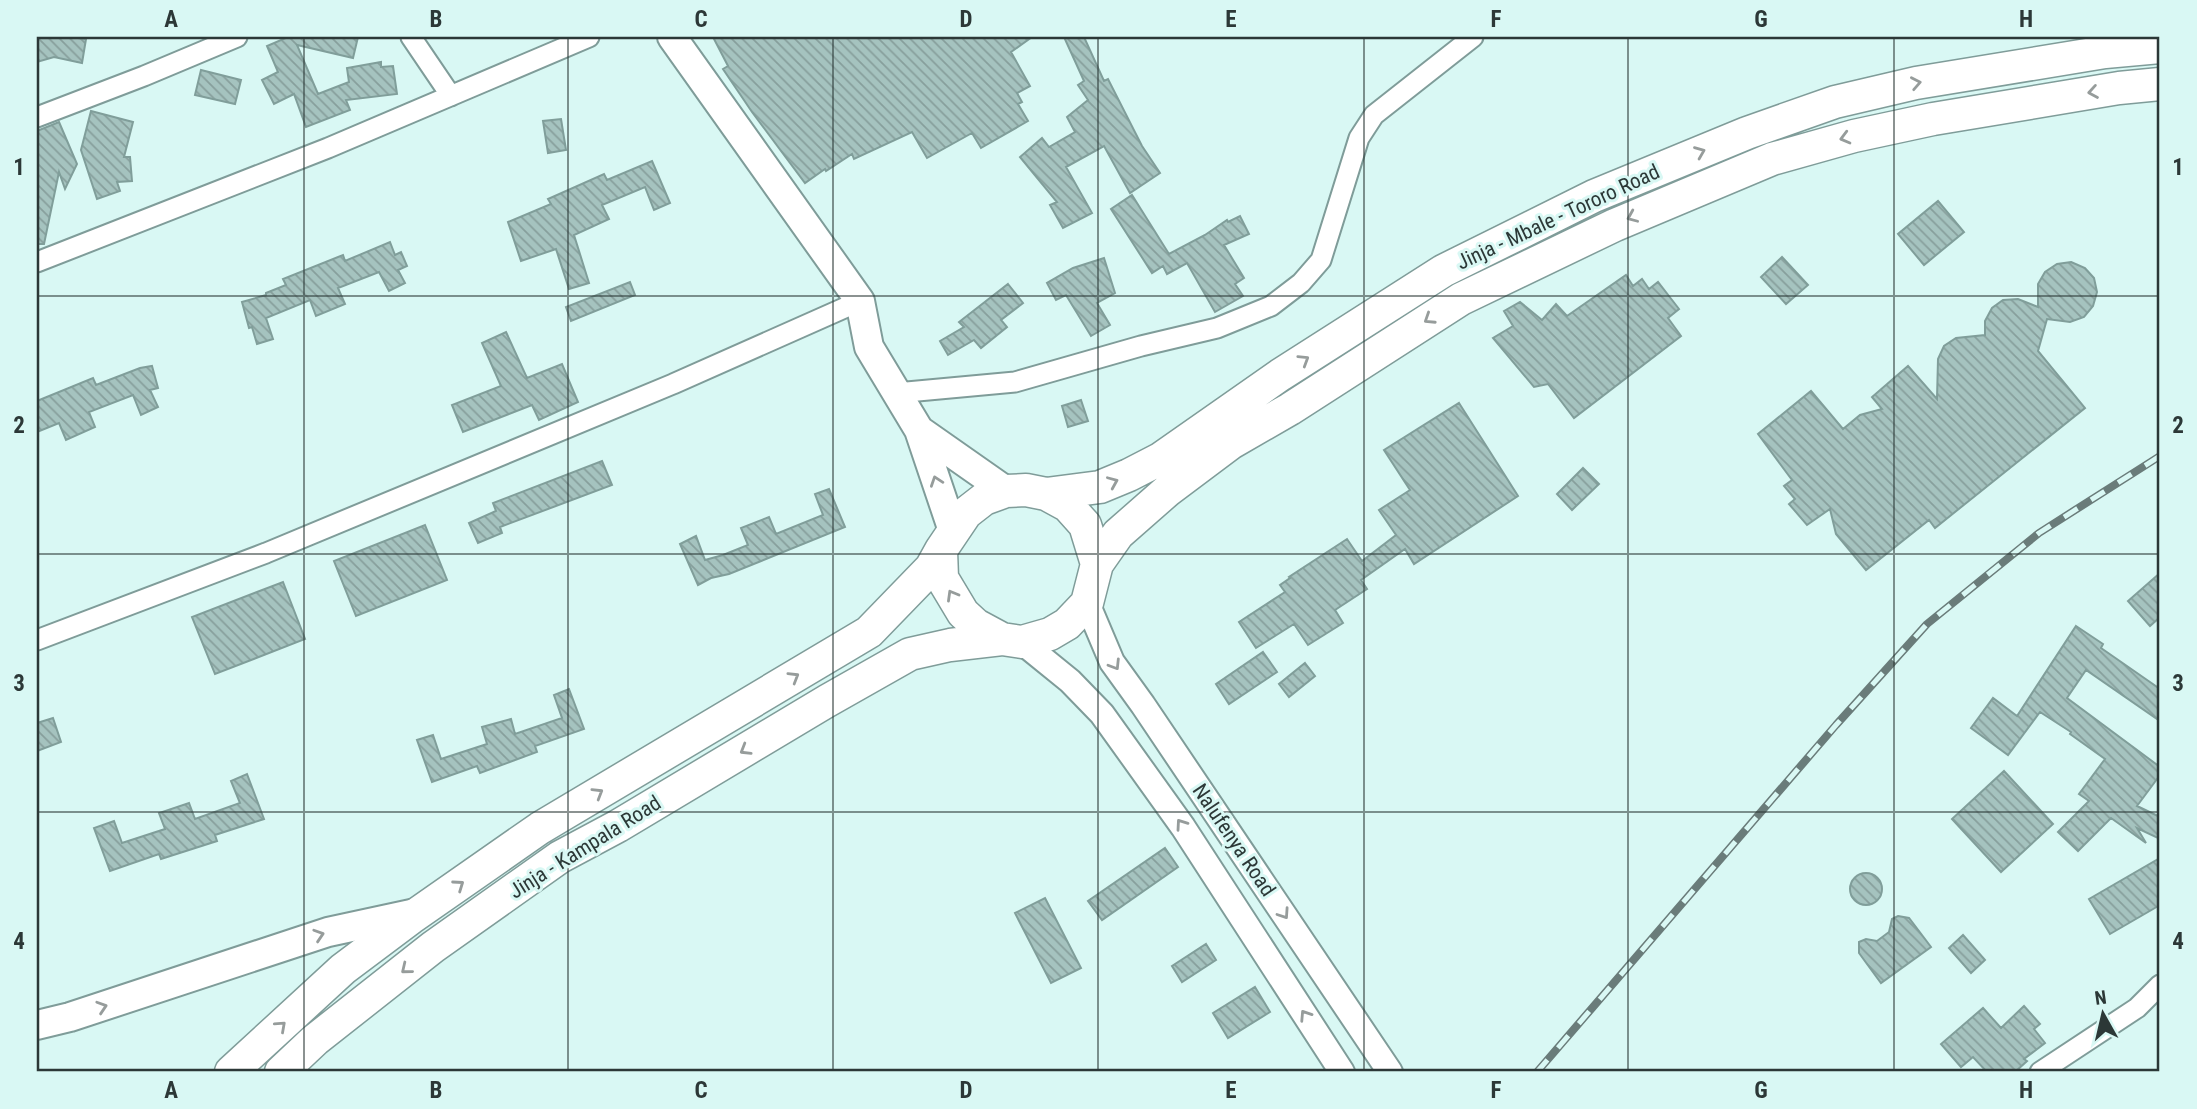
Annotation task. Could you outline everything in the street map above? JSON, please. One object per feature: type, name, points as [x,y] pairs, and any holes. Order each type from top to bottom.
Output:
[{"type":"highway","name":"Jinja - Mbale - Tororo Road","points":[[1046,494],[1100,487],[1129,475],[1160,458],[1280,375],[1443,271],[1594,195],[1747,133],[1835,102],[1916,83],[2105,52],[2160,47]]},
{"type":"highway","name":"Jinja - Mbale - Tororo Road","points":[[1097,564],[1118,534],[1130,523],[1167,491],[1231,443],[1290,409],[1461,299],[1615,225],[1772,159],[1854,136],[1973,112],[2119,88],[2160,84]]},
{"type":"highway","points":[[1026,490],[1046,494],[1068,506],[1085,525],[1097,564],[1087,603],[1066,624],[1050,634],[1012,640],[976,625],[962,613],[942,578],[947,541],[966,513],[984,499],[1006,491],[1026,490]]},
{"type":"highway","name":"Jinja - Kampala Road","points":[[231,1072],[343,969],[540,828],[869,632],[931,568],[947,541]]},
{"type":"highway","name":"Jinja - Kampala Road","points":[[281,1072],[315,1040],[433,947],[560,857],[618,826],[910,654],[950,645],[1012,640]]},
{"type":"main road","points":[[672,37],[860,302],[869,347],[919,430],[947,541]]},
{"type":"main road","points":[[919,430],[1006,491]]},
{"type":"main road","points":[[37,1025],[70,1017],[328,932],[418,913]]},
{"type":"street","points":[[37,117],[237,37]]},
{"type":"street","points":[[411,37],[451,96]]},
{"type":"street","points":[[37,262],[328,148],[589,37]]},
{"type":"street","points":[[896,393],[1015,382],[1141,346],[1217,328],[1271,306],[1301,284],[1321,260],[1359,138],[1374,115],[1473,37]]},
{"type":"street","points":[[37,640],[279,547],[673,384],[860,302]]},
{"type":"street","name":"Nalufenya Road","points":[[1087,603],[1112,662],[1390,1072]]},
{"type":"street","name":"Nalufenya Road","points":[[1012,640],[1070,681],[1109,723],[1183,827],[1342,1072]]},
{"type":"street","points":[[2040,1072],[2137,1008],[2160,985]]},
{"type":"building","points":[[37,37],[86,39],[82,63],[54,57],[37,62]]},
{"type":"building","points":[[288,37],[358,37],[353,58],[297,45],[318,94],[349,82],[347,68],[381,62],[381,67],[393,66],[397,94],[346,100],[350,110],[306,127],[294,94],[274,104],[262,80],[278,72],[267,46]]},
{"type":"building","points":[[713,37],[1032,37],[1011,52],[1030,86],[1017,93],[1022,102],[1018,104],[1028,121],[981,148],[972,133],[927,158],[912,132],[854,159],[852,154],[805,183],[723,69],[728,66]]},
{"type":"building","points":[[1064,37],[1084,37],[1104,81],[1108,79],[1142,146],[1160,173],[1130,193],[1104,146],[1066,167],[1092,213],[1063,228],[1050,205],[1057,202],[1020,157],[1042,138],[1049,147],[1075,132],[1067,117],[1088,100],[1078,85],[1084,81]]},
{"type":"building","points":[[201,70],[241,80],[235,104],[195,95]]},
{"type":"building","points":[[91,111],[133,122],[124,157],[130,157],[132,181],[117,182],[120,191],[97,199],[81,150]]},
{"type":"building","points":[[561,119],[566,150],[548,153],[543,121]]},
{"type":"building","points":[[59,122],[77,164],[65,189],[59,172],[44,244],[37,244],[37,131]]},
{"type":"building","points":[[652,161],[670,203],[654,210],[645,187],[602,205],[609,219],[574,235],[589,283],[569,289],[556,249],[521,261],[508,222],[551,204],[548,199],[604,174],[607,180]]},
{"type":"building","points":[[1132,195],[1169,254],[1227,220],[1228,222],[1240,216],[1249,234],[1224,245],[1244,278],[1235,284],[1243,296],[1215,312],[1187,263],[1167,274],[1163,266],[1152,273],[1111,209]]},
{"type":"building","points":[[1938,201],[1964,232],[1924,265],[1898,234]]},
{"type":"building","points":[[390,242],[395,255],[401,252],[407,266],[398,270],[405,283],[389,291],[379,272],[338,288],[345,304],[316,316],[310,300],[266,318],[273,339],[257,344],[252,327],[249,328],[242,302],[266,295],[286,285],[283,279],[343,255],[345,261]]},
{"type":"building","points":[[1782,257],[1808,285],[1786,304],[1761,277]]},
{"type":"building","points":[[1104,258],[1115,293],[1097,303],[1110,325],[1091,336],[1066,295],[1056,300],[1047,283],[1073,268]]},
{"type":"building","points":[[2071,262],[2085,268],[2094,278],[2097,292],[2093,306],[2084,317],[2070,322],[2047,319],[2038,351],[2085,408],[1935,528],[1929,520],[1866,570],[1836,534],[1830,509],[1807,525],[1789,504],[1795,499],[1784,486],[1792,480],[1758,434],[1811,391],[1843,429],[1860,415],[1882,409],[1872,397],[1908,366],[1937,399],[1938,359],[1944,346],[1956,338],[1985,335],[1985,321],[1992,308],[2003,300],[2018,299],[2038,307],[2038,284],[2045,272],[2057,264]]},
{"type":"building","points":[[1626,275],[1633,286],[1642,279],[1649,289],[1658,282],[1679,309],[1668,318],[1681,336],[1574,418],[1548,384],[1534,387],[1493,338],[1513,326],[1504,311],[1520,302],[1542,320],[1556,304],[1567,316]]},
{"type":"building","points":[[630,282],[635,295],[571,321],[566,307]]},
{"type":"building","points":[[1008,284],[1023,303],[1001,320],[1007,327],[981,348],[974,340],[948,355],[940,341],[964,327],[959,322]]},
{"type":"building","points":[[506,332],[527,378],[562,364],[578,402],[539,420],[532,405],[463,432],[452,405],[501,386],[482,343]]},
{"type":"building","points":[[152,366],[158,388],[150,390],[158,407],[141,415],[133,395],[89,412],[95,427],[66,440],[59,423],[37,432],[37,401],[93,378],[96,385]]},
{"type":"building","points":[[1081,400],[1088,421],[1068,427],[1062,406]]},
{"type":"building","points":[[1459,403],[1518,496],[1414,564],[1405,549],[1361,580],[1367,589],[1335,610],[1343,623],[1308,645],[1294,624],[1256,648],[1239,622],[1285,592],[1280,585],[1289,577],[1347,539],[1362,561],[1396,535],[1379,510],[1410,490],[1384,450]]},
{"type":"building","points":[[602,461],[612,485],[500,527],[502,533],[478,543],[469,523],[496,511],[493,503]]},
{"type":"building","points":[[1583,468],[1599,484],[1572,510],[1557,494]]},
{"type":"building","points":[[829,489],[845,527],[698,585],[680,544],[696,536],[705,560],[723,555],[748,545],[741,528],[769,517],[776,534],[823,515],[815,494]]},
{"type":"building","points":[[425,525],[447,580],[356,616],[334,561]]},
{"type":"building","points":[[2160,573],[2160,617],[2150,626],[2128,601]]},
{"type":"building","points":[[283,582],[305,639],[215,674],[192,617]]},
{"type":"building","points":[[2076,626],[2103,644],[2101,648],[2160,689],[2160,721],[2086,670],[2067,698],[2160,767],[2160,775],[2137,806],[2160,817],[2160,839],[2137,828],[2146,843],[2111,818],[2078,851],[2058,832],[2089,801],[2079,794],[2105,759],[2040,712],[2008,755],[1971,728],[1993,698],[2017,716]]},
{"type":"building","points":[[1263,652],[1277,672],[1229,704],[1216,684]]},
{"type":"building","points":[[1305,663],[1315,676],[1289,697],[1279,684]]},
{"type":"building","points":[[569,689],[584,729],[535,746],[537,752],[480,773],[477,766],[432,782],[417,740],[433,735],[441,759],[487,744],[482,727],[511,719],[515,734],[562,718],[554,695]]},
{"type":"building","points":[[53,718],[61,742],[37,751],[37,723]]},
{"type":"building","points":[[2004,771],[2053,824],[2001,872],[1952,819]]},
{"type":"building","points":[[247,774],[264,819],[215,835],[217,841],[161,859],[159,854],[110,871],[94,828],[114,821],[122,843],[165,829],[159,813],[189,803],[195,819],[240,803],[231,781]]},
{"type":"building","points":[[1165,848],[1178,867],[1102,920],[1088,901]]},
{"type":"building","points":[[2160,858],[2160,905],[2110,934],[2089,899]]},
{"type":"building","points":[[1866,873],[1878,877],[1882,889],[1878,901],[1866,905],[1854,901],[1850,889],[1854,877]]},
{"type":"building","points":[[1045,898],[1081,968],[1051,983],[1015,913]]},
{"type":"building","points":[[1898,916],[1909,918],[1931,947],[1881,983],[1859,953],[1859,942],[1866,939],[1877,941],[1889,932],[1892,919]]},
{"type":"building","points":[[1963,935],[1985,960],[1971,973],[1949,948]]},
{"type":"building","points":[[1206,944],[1216,960],[1182,982],[1172,966]]},
{"type":"building","points":[[1255,987],[1270,1012],[1228,1038],[1213,1013]]},
{"type":"building","points":[[2024,1006],[2040,1024],[2034,1029],[2045,1043],[2024,1059],[2027,1061],[2015,1072],[1987,1072],[1973,1057],[1961,1067],[1941,1044],[1983,1008],[2001,1028]]},
{"type":"railway","points":[[1537,1072],[1836,725],[1927,624],[2039,533],[2160,456]]}]
